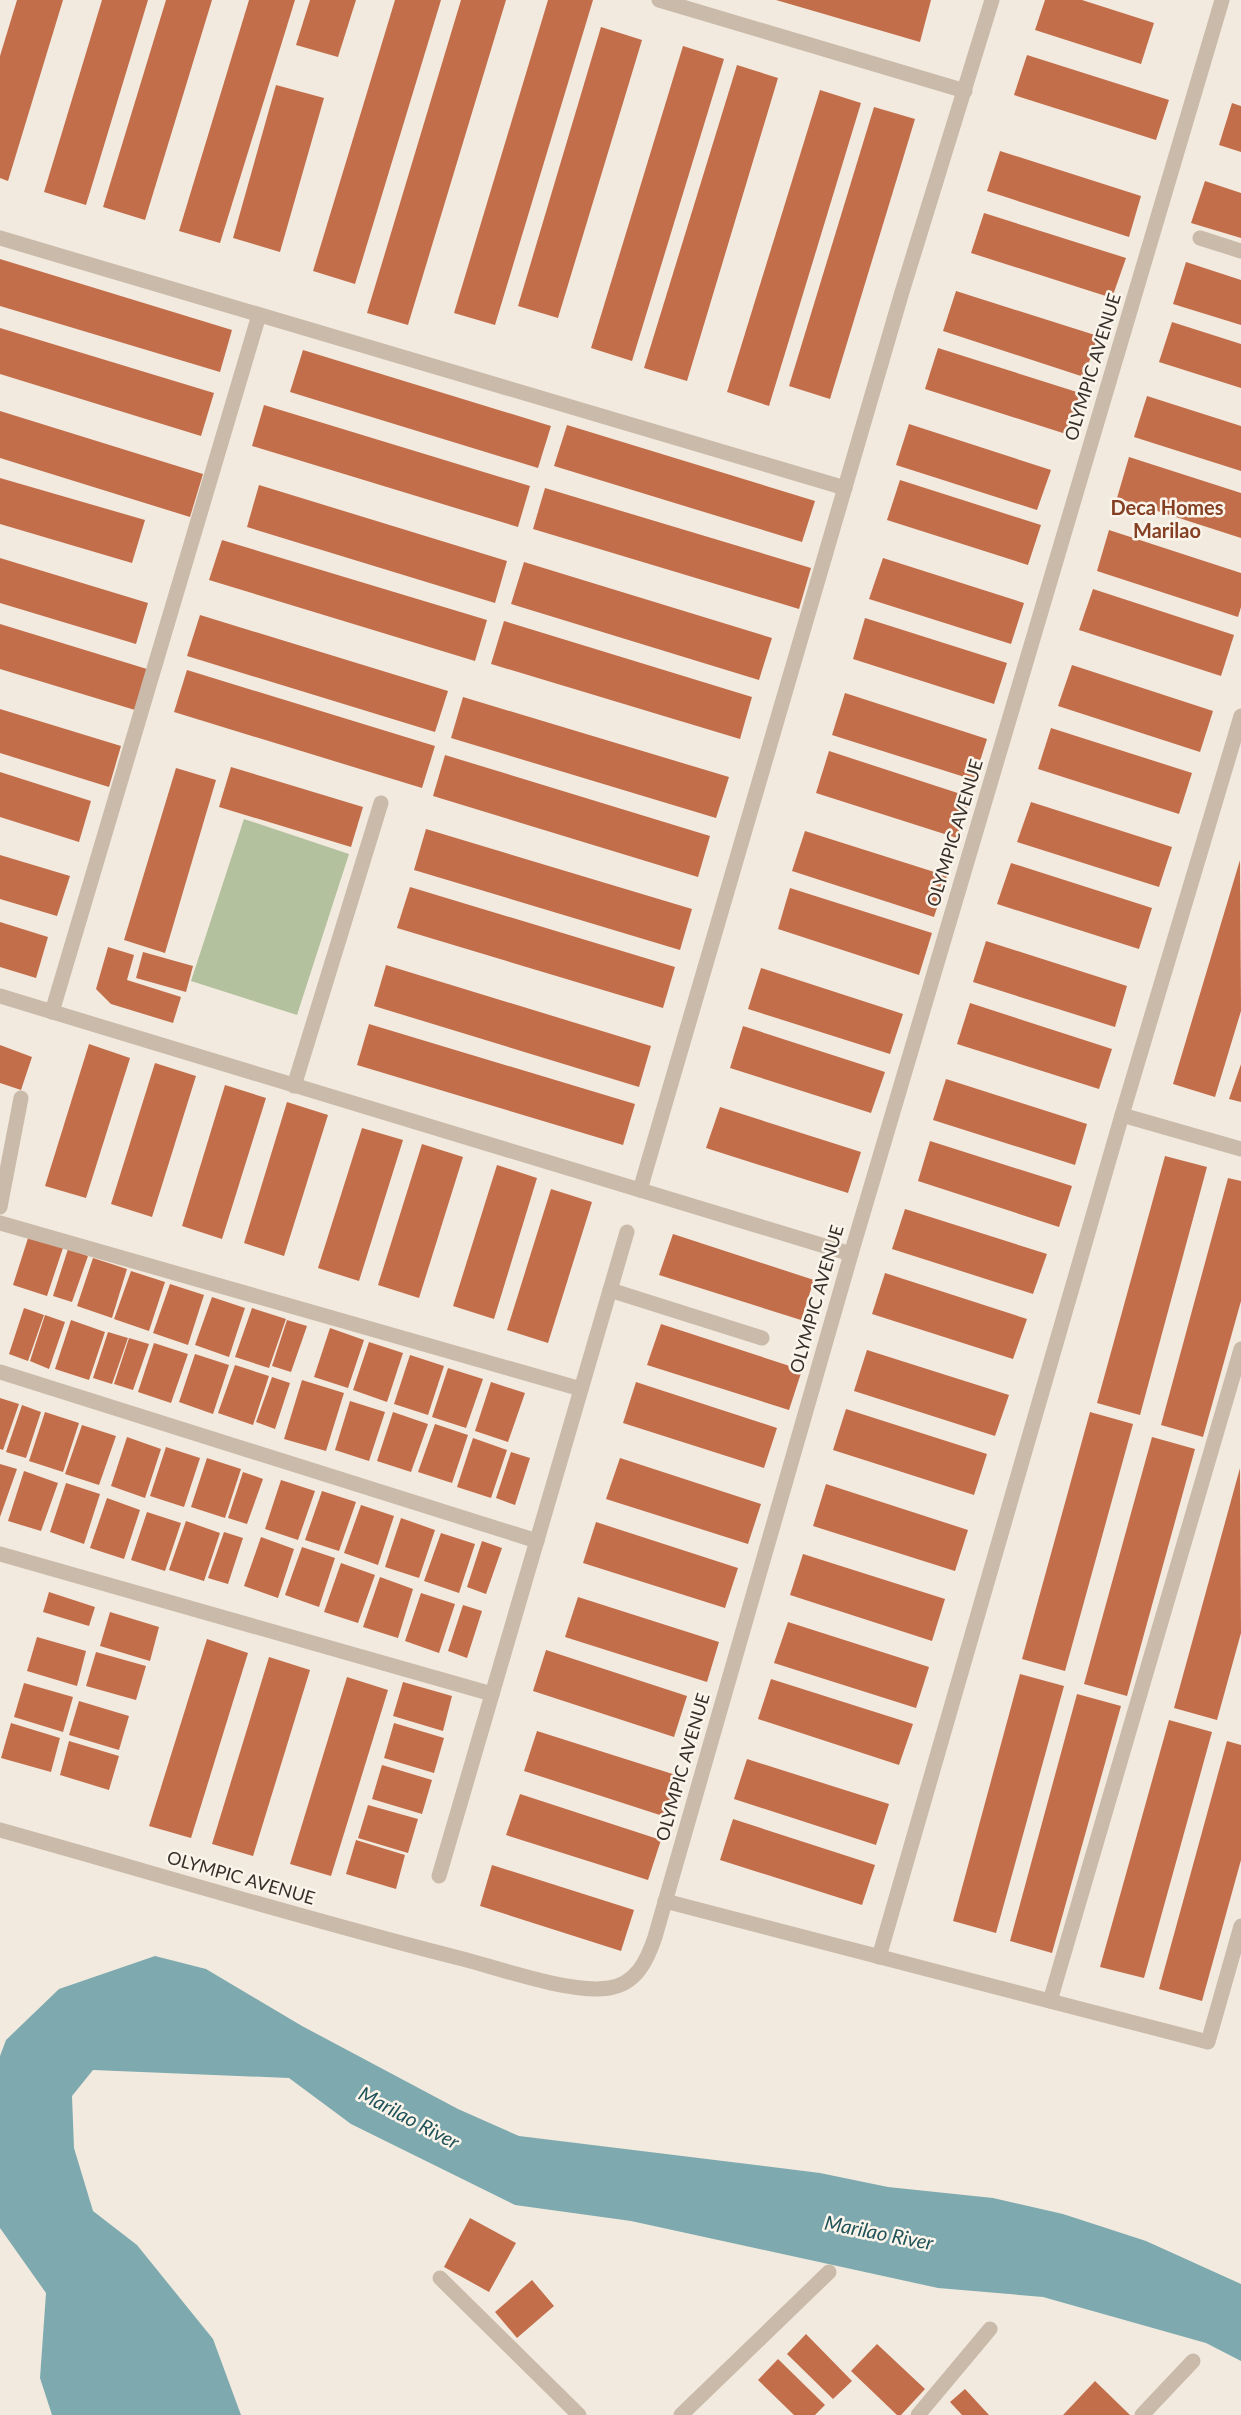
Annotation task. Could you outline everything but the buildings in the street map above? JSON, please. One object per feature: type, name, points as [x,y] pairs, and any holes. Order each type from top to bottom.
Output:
[{"type":"street","points":[[659,0],[965,91]]},
{"type":"street","points":[[640,1190],[902,292],[992,0]]},
{"type":"street","name":"OLYMPIC AVENUE","points":[[0,1830],[415,1947],[563,1985],[591,1989],[610,1988],[627,1982],[638,1972],[648,1957],[665,1901],[851,1254],[1222,0]]},
{"type":"street","points":[[0,238],[845,488]]},
{"type":"street","points":[[1200,238],[1241,251]]},
{"type":"street","points":[[52,1012],[259,315]]},
{"type":"street","points":[[879,1957],[1122,1115],[1238,736],[1241,716]]},
{"type":"street","points":[[294,1086],[381,803]]},
{"type":"street","points":[[0,996],[851,1254]]},
{"type":"street","points":[[0,1207],[21,1098]]},
{"type":"street","points":[[1122,1115],[1241,1149]]},
{"type":"street","points":[[0,1223],[581,1389]]},
{"type":"street","points":[[438,1876],[627,1232]]},
{"type":"street","points":[[610,1290],[762,1338]]},
{"type":"street","points":[[1050,2001],[1241,1349]]},
{"type":"street","points":[[0,1372],[537,1541]]},
{"type":"street","points":[[0,1554],[492,1694]]},
{"type":"street","points":[[665,1901],[1208,2042],[1238,1950],[1241,1926]]},
{"type":"street","points":[[681,2415],[829,2272]]},
{"type":"street","points":[[440,2278],[578,2415]]},
{"type":"street","points":[[918,2415],[990,2329]]},
{"type":"street","points":[[1142,2415],[1192,2361]]},
{"type":"green space","points":[[244,819],[349,854],[297,1015],[191,981]]},
{"type":"water","name":"Marilao River","points":[[155,1956],[206,1969],[302,2026],[458,2109],[519,2136],[820,2173],[888,2187],[993,2198],[1063,2214],[1146,2241],[1241,2284],[1241,2361],[1206,2343],[1043,2297],[938,2288],[631,2221],[515,2205],[351,2124],[289,2078],[93,2070],[72,2096],[74,2148],[93,2211],[137,2245],[213,2339],[241,2415],[52,2415],[40,2378],[46,2293],[0,2228],[0,2056],[6,2040],[59,1989]]},
{"type":"district","name":"Deca Homes Marilao","points":[[1167,520]]}]
